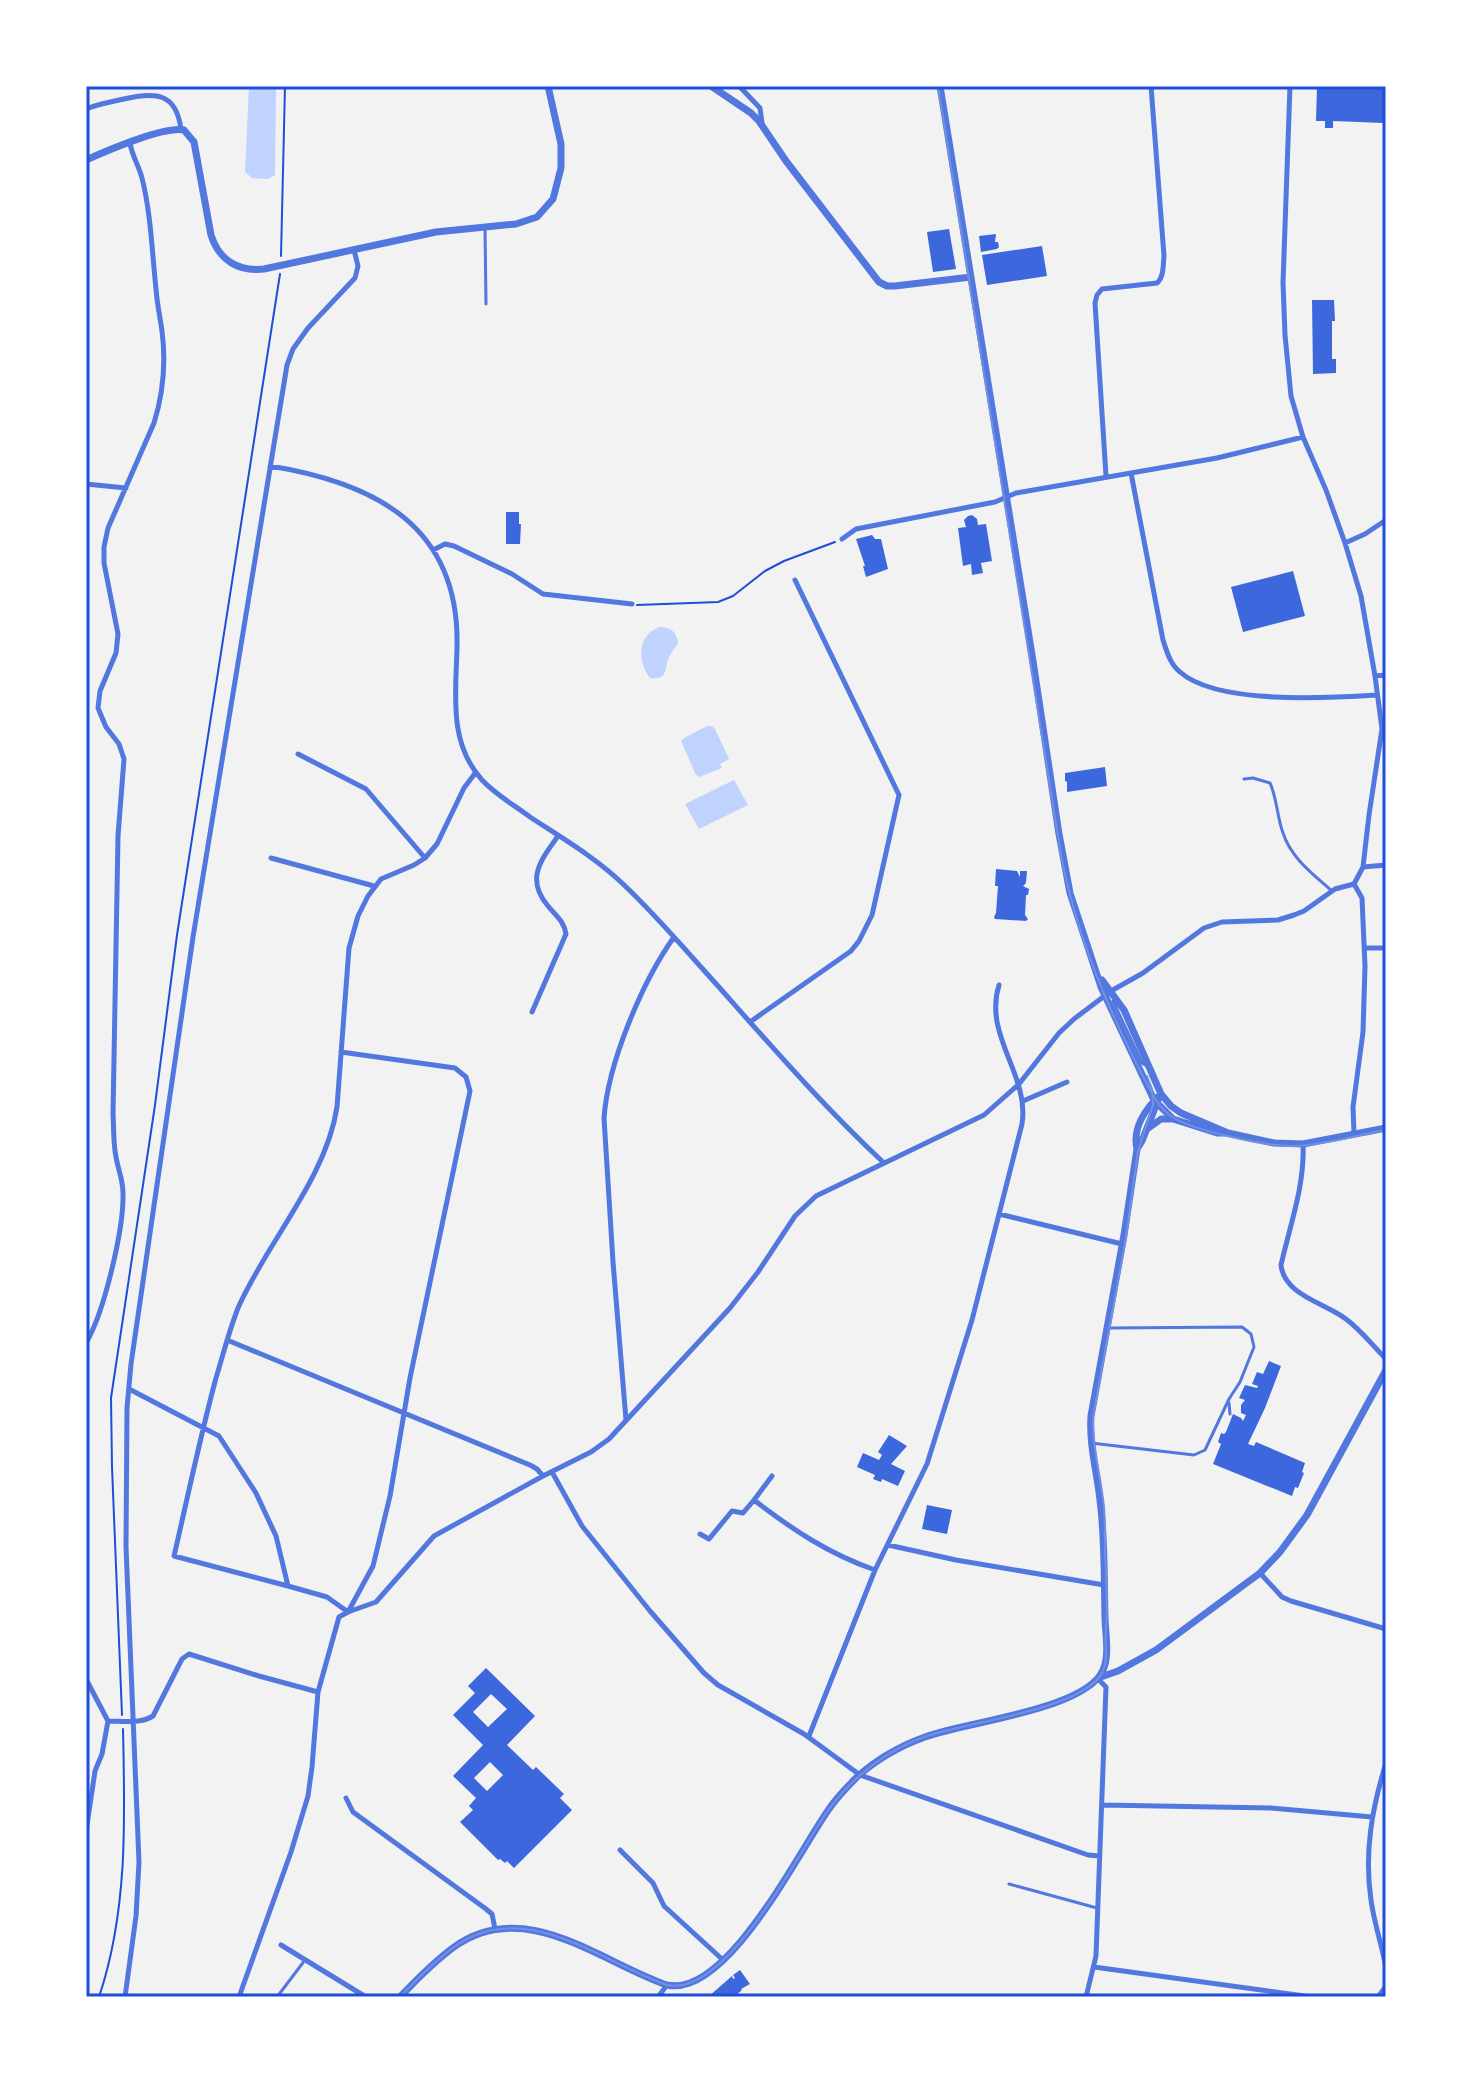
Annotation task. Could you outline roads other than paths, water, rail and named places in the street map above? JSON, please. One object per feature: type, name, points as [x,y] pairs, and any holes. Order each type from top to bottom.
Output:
[{"type":"street","points":[[86,160],[172,129],[181,129],[194,142],[216,250],[236,266],[264,269],[436,232],[528,222],[541,214],[554,197],[562,151],[548,86]]},
{"type":"street","points":[[711,86],[762,124],[786,161],[879,282],[895,286],[971,277]]},
{"type":"street","points":[[739,86],[760,108],[762,124]]},
{"type":"street","points":[[940,86],[1070,893],[1098,975],[1157,1099],[1173,1119]]},
{"type":"street","points":[[1106,476],[1096,297],[1102,289],[1157,283],[1162,278],[1163,270],[1151,86]]},
{"type":"street","points":[[239,1997],[308,1796],[318,1692],[337,1620],[348,1612],[376,1602],[434,1536],[602,1445],[730,1308],[799,1212],[816,1196],[984,1115],[1019,1084],[1059,1033],[1074,1019],[1212,924],[1278,920],[1310,908],[1337,888],[1354,884],[1363,867],[1382,737],[1366,614],[1345,543],[1303,437],[1291,396],[1284,332],[1283,283],[1290,86]]},
{"type":"street","points":[[86,109],[146,94],[155,95],[175,108],[181,129]]},
{"type":"street","points":[[86,1343],[111,1271],[123,1197],[113,1114],[118,836],[124,759],[98,708],[98,699],[114,662],[117,645],[117,625],[104,563],[104,547],[106,532],[154,423],[164,368],[146,196],[130,143]]},
{"type":"street","points":[[125,1997],[136,1916],[139,1862],[126,1547],[129,1389],[140,1300],[193,937],[289,357],[308,328],[355,278],[358,266],[354,250]]},
{"type":"street","points":[[842,539],[856,529],[995,502],[1016,493],[1217,458],[1303,437]]},
{"type":"street","points":[[270,466],[326,477],[369,494],[388,505],[423,536],[446,573],[453,596],[457,624],[456,723],[463,748],[476,772],[500,796],[620,881],[843,1124],[884,1163]]},
{"type":"street","points":[[1131,473],[1163,640],[1178,671],[1205,686],[1247,694],[1300,697],[1377,695]]},
{"type":"street","points":[[86,484],[126,488]]},
{"type":"street","points":[[1345,543],[1386,520]]},
{"type":"street","points":[[433,550],[445,544],[454,546],[512,574],[543,594],[632,604]]},
{"type":"street","points":[[750,1022],[851,951],[859,941],[872,915],[899,795],[795,580]]},
{"type":"street","points":[[1375,676],[1386,675]]},
{"type":"street","points":[[298,754],[366,789],[425,858]]},
{"type":"street","points":[[348,1612],[327,1597],[174,1556],[203,1426],[227,1340],[248,1288],[300,1201],[330,1137],[337,1107],[349,948],[358,916],[374,886],[385,876],[425,858],[441,839],[464,788],[476,772]]},
{"type":"street","points":[[532,1012],[566,934],[559,917],[542,898],[536,880],[540,863],[558,836]]},
{"type":"street","points":[[271,858],[374,886]]},
{"type":"street","points":[[1363,867],[1386,865]]},
{"type":"street","points":[[1354,884],[1361,895],[1364,948],[1363,1032],[1353,1107],[1354,1134]]},
{"type":"street","points":[[627,1421],[613,1262],[605,1104],[634,1012],[660,958],[674,937]]},
{"type":"street","points":[[1364,948],[1386,948]]},
{"type":"street","points":[[809,1736],[875,1570],[927,1464],[972,1320],[1022,1124],[1024,1110],[1019,1084],[1008,1062],[998,1025],[995,997],[999,985]]},
{"type":"street","points":[[1108,993],[1124,1010],[1146,1058],[1157,1099],[1137,1149]]},
{"type":"street","points":[[341,1052],[455,1068],[464,1074],[470,1091],[406,1400],[390,1496],[373,1566],[348,1612]]},
{"type":"street","points":[[1023,1101],[1067,1082]]},
{"type":"street","points":[[1157,1099],[1228,1133],[1267,1142],[1303,1144],[1386,1128]]},
{"type":"street","points":[[400,1997],[455,1946],[495,1929],[528,1928],[553,1935],[667,1985],[678,1987],[693,1983],[723,1960],[763,1912],[833,1803],[860,1775],[885,1756],[937,1733],[1046,1705],[1087,1689],[1098,1679],[1106,1659],[1100,1499],[1091,1443],[1091,1416],[1123,1244],[1137,1149],[1134,1139],[1141,1120],[1157,1099]]},
{"type":"street","points":[[1145,1130],[1161,1119],[1173,1119],[1217,1133],[1228,1133]]},
{"type":"street","points":[[1303,1144],[1300,1185],[1281,1265],[1285,1280],[1347,1320],[1386,1359]]},
{"type":"street","points":[[999,1214],[1123,1244]]},
{"type":"street","points":[[227,1340],[530,1465],[543,1476]]},
{"type":"street","points":[[1098,1679],[1156,1650],[1260,1573],[1280,1552],[1307,1515],[1386,1370]]},
{"type":"street","points":[[129,1389],[219,1436],[256,1493],[276,1536],[288,1586]]},
{"type":"street","points":[[552,1472],[582,1526],[650,1611],[704,1673],[735,1695],[809,1736],[860,1775],[1088,1855],[1099,1856]]},
{"type":"street","points":[[700,1534],[709,1539],[732,1511],[743,1513],[772,1476]]},
{"type":"street","points":[[754,1500],[817,1545],[875,1570]]},
{"type":"street","points":[[888,1545],[1104,1585]]},
{"type":"street","points":[[1260,1573],[1282,1597],[1386,1629]]},
{"type":"street","points":[[108,1721],[134,1722],[153,1716],[182,1659],[189,1654],[318,1692]]},
{"type":"street","points":[[86,1679],[108,1721],[102,1754],[95,1771],[86,1832]]},
{"type":"street","points":[[1086,1997],[1096,1956],[1102,1805],[1106,1687],[1098,1679]]},
{"type":"street","points":[[1386,1763],[1377,1791],[1368,1850],[1370,1896],[1386,1968]]},
{"type":"street","points":[[346,1798],[353,1812],[492,1914],[495,1929]]},
{"type":"street","points":[[1102,1805],[1271,1808],[1372,1817]]},
{"type":"street","points":[[620,1850],[653,1883],[664,1906],[723,1960]]},
{"type":"street","points":[[281,1945],[366,1997]]},
{"type":"street","points":[[1094,1967],[1312,1997]]},
{"type":"street","points":[[658,1997],[667,1985]]},
{"type":"street","points":[[1378,1997],[1386,1986]]},
{"type":"lane","points":[[485,226],[486,304]]},
{"type":"lane","points":[[1244,779],[1270,783],[1288,845],[1294,855],[1332,891]]},
{"type":"lane","points":[[1108,993],[1142,1063],[1149,1067]]},
{"type":"lane","points":[[1091,1443],[1186,1454],[1198,1454],[1205,1450],[1254,1347],[1251,1334],[1246,1329],[1229,1326],[1107,1328]]},
{"type":"lane","points":[[1229,1399],[1230,1414]]},
{"type":"lane","points":[[1009,1884],[1097,1908]]},
{"type":"lane","points":[[277,1997],[305,1960]]},
{"type":"water","points":[[249,86],[276,86],[275,175],[268,179],[252,178],[245,172]]},
{"type":"water","points":[[659,627],[673,631],[678,644],[670,655],[663,675],[650,678],[641,650],[646,636]]},
{"type":"water","points":[[707,726],[715,729],[729,759],[720,764],[722,768],[699,777],[681,741]]},
{"type":"water","points":[[734,780],[748,805],[699,829],[685,804]]},
{"type":"tram line","points":[[938,86],[1061,855],[1076,918],[1110,1009],[1155,1099],[1167,1113],[1184,1123],[1232,1137],[1283,1146],[1317,1144],[1386,1130]]},
{"type":"tram line","points":[[400,1997],[454,1947],[481,1933],[508,1928],[562,1938],[667,1985],[690,1983],[713,1969],[737,1946],[780,1887],[832,1805],[872,1765],[924,1737],[1022,1713],[1073,1696],[1092,1684],[1103,1671],[1107,1609],[1105,1518],[1093,1417],[1126,1238],[1138,1151],[1153,1105],[1147,1076]]}]
